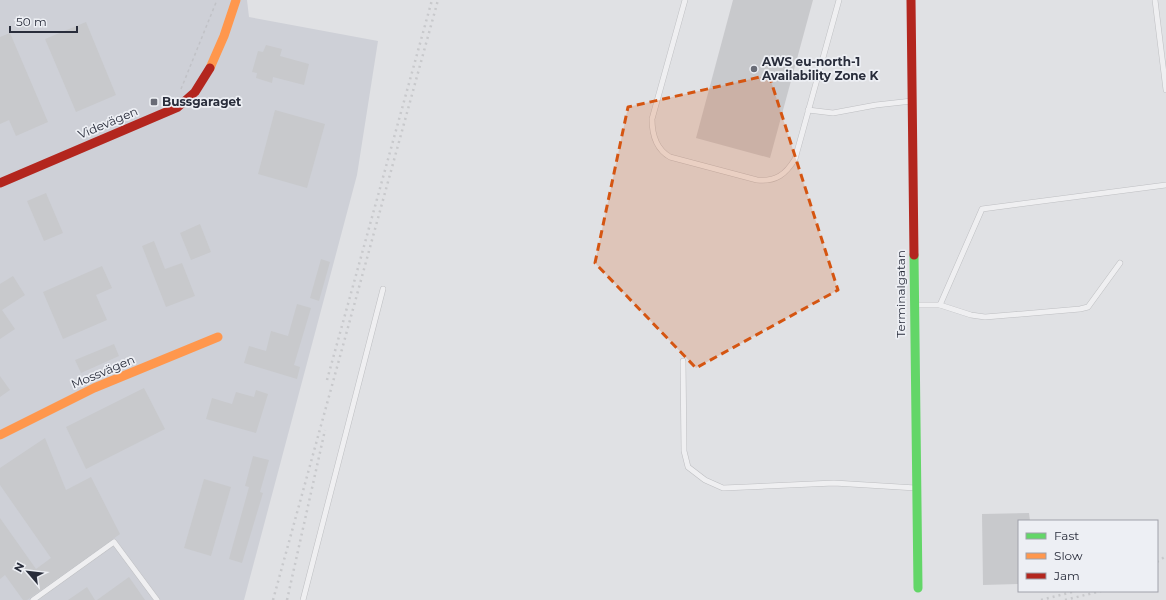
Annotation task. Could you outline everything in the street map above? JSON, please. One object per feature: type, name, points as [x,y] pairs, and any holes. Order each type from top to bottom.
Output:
[{"type":"street","name":"Videvägen","points":[[0,183],[178,107],[194,93],[202,81],[219,47],[236,0]]},
{"type":"street","name":"Terminalgatan","points":[[911,0],[918,588]]},
{"type":"street","name":"Mossvägen","points":[[0,435],[94,388],[218,337]]},
{"type":"lane","points":[[685,0],[652,119],[654,138],[664,153],[680,160],[757,180],[775,180],[784,174],[795,159],[839,0]]},
{"type":"lane","points":[[1154,0],[1166,90]]},
{"type":"lane","points":[[808,110],[833,113],[876,105],[912,101]]},
{"type":"lane","points":[[940,305],[982,209],[1166,185]]},
{"type":"lane","points":[[914,305],[940,305],[971,315],[986,317],[1080,309],[1088,307],[1120,263]]},
{"type":"lane","points":[[303,600],[383,289]]},
{"type":"lane","points":[[683,361],[684,451],[688,467],[705,480],[722,488],[834,483],[917,488]]},
{"type":"lane","points":[[33,600],[114,542],[158,600]]},
{"type":"path","points":[[178,94],[217,0]]},
{"type":"highlighted area","points":[[769,75],[838,290],[696,368],[595,263],[628,107]]},
{"type":"shaded area","points":[[0,0],[247,0],[249,17],[378,41],[357,175],[244,600],[0,600]]},
{"type":"building","name":"AWS eu-north-1 Availability Zone K","points":[[733,0],[813,0],[770,158],[696,138]]},
{"type":"building","points":[[86,22],[116,95],[76,112],[45,39]]},
{"type":"building","points":[[10,33],[48,122],[16,136],[9,120],[0,124],[0,37]]},
{"type":"building","points":[[266,45],[282,49],[280,56],[309,64],[304,85],[273,77],[272,83],[256,78],[257,73],[252,72],[258,51],[263,52]]},
{"type":"building","points":[[275,110],[325,124],[307,188],[258,174]]},
{"type":"building","points":[[46,193],[63,233],[44,241],[27,201]]},
{"type":"building","points":[[200,224],[211,252],[191,260],[180,233]]},
{"type":"building","points":[[154,241],[165,269],[182,263],[195,296],[166,307],[142,246]]},
{"type":"building","points":[[321,259],[330,262],[319,301],[310,298]]},
{"type":"building","points":[[102,266],[112,288],[96,295],[107,320],[63,339],[43,292]]},
{"type":"building","points":[[13,276],[25,295],[2,310],[15,329],[0,339],[0,284]]},
{"type":"building","points":[[297,304],[311,308],[294,365],[300,367],[297,379],[244,363],[249,346],[266,351],[271,331],[288,336]]},
{"type":"building","points":[[114,344],[119,356],[81,373],[75,360]]},
{"type":"building","points":[[0,376],[10,390],[0,397]]},
{"type":"building","points":[[144,388],[165,429],[86,469],[66,427]]},
{"type":"building","points":[[256,390],[268,394],[256,433],[206,419],[212,398],[232,404],[236,392],[254,397]]},
{"type":"building","points":[[45,438],[66,490],[91,477],[120,534],[27,600],[23,600],[5,575],[0,579],[0,518],[36,569],[51,558],[0,485],[0,468]]},
{"type":"building","points":[[253,456],[269,460],[260,492],[263,493],[242,563],[229,559],[249,487],[245,486]]},
{"type":"building","points":[[204,479],[231,487],[211,556],[184,548]]},
{"type":"building","points":[[1029,513],[1030,520],[1018,520],[1018,584],[983,585],[982,514]]},
{"type":"building","points":[[129,577],[145,600],[97,600]]},
{"type":"building","points":[[87,587],[95,600],[68,600]]},
{"type":"railway","points":[[327,380],[432,0]]},
{"type":"railway","points":[[273,600],[438,0]]},
{"type":"railway","points":[[287,600],[325,430]]},
{"type":"railway","points":[[1158,561],[1166,556]]},
{"type":"railway","points":[[1041,600],[1072,592]]},
{"type":"railway","points":[[1065,600],[1097,592]]},
{"type":"traffic: fast","points":[[914,255],[918,588]]},
{"type":"traffic: slow","points":[[210,68],[224,36],[236,0]]},
{"type":"traffic: slow","points":[[0,435],[94,388],[218,337]]},
{"type":"traffic: jam","points":[[911,0],[914,255]]},
{"type":"traffic: jam","points":[[0,183],[178,107],[195,92],[210,68]]},
{"type":"place","name":"AWS eu-north-1 Availability Zone K","points":[[754,69]]},
{"type":"place","name":"Bussgaraget","points":[[154,102]]}]
